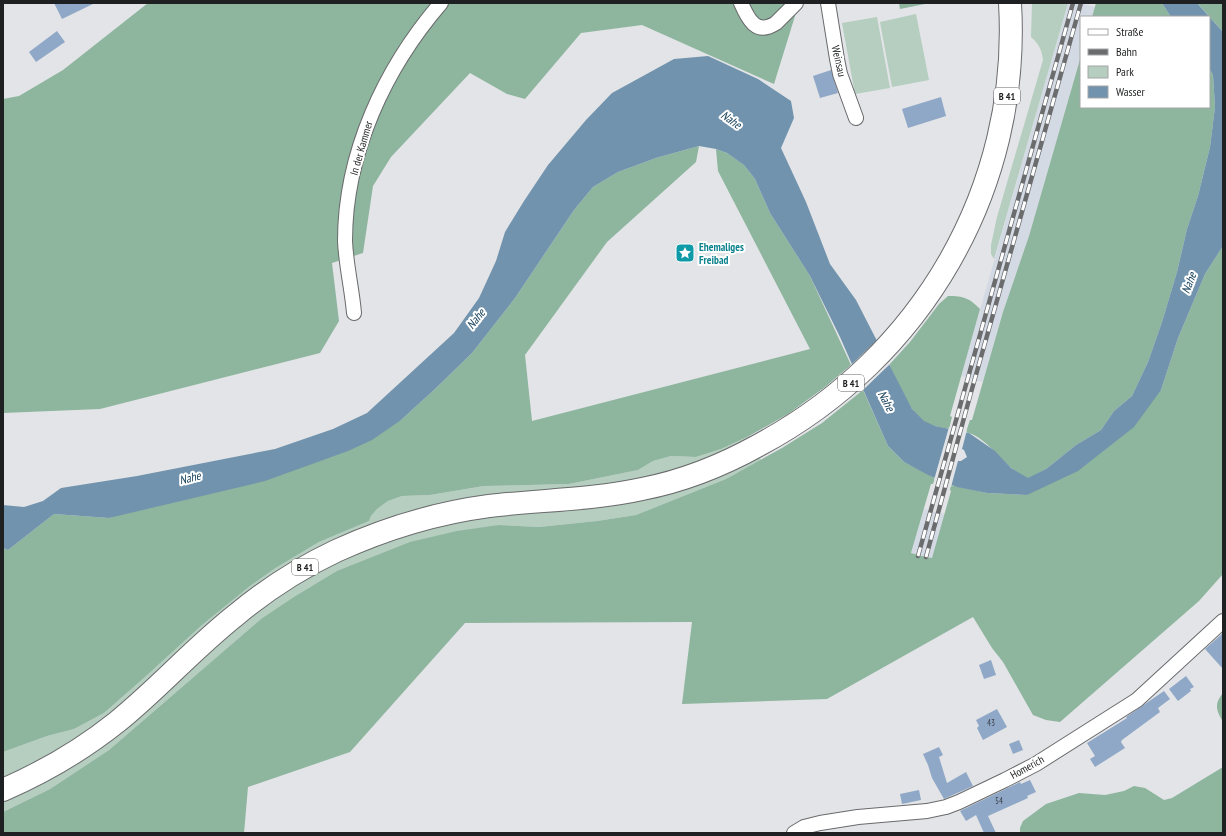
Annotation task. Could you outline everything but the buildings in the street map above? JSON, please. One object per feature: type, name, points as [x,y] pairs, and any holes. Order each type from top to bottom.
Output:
[{"type":"main road","name":"B 41","points":[[3,790],[46,769],[93,740],[135,707],[235,615],[284,580],[334,552],[384,531],[424,519],[464,510],[491,506],[575,499],[643,489],[698,473],[727,462],[782,433],[814,412],[855,380],[894,340],[928,296],[943,275],[967,231],[985,187],[1002,124],[1010,69],[1012,41],[1010,3]]},
{"type":"street","name":"In der Kammer","points":[[354,313],[345,241],[347,215],[355,165],[370,117],[391,73],[417,33],[441,3]]},
{"type":"street","points":[[741,3],[750,21],[762,28],[776,23],[796,3]]},
{"type":"street","name":"Weinsau","points":[[828,3],[840,74],[856,118]]},
{"type":"street","name":"Homerich","points":[[794,833],[804,827],[858,817],[927,811],[946,807],[1005,780],[1036,764],[1137,700],[1223,621]]},
{"type":"shaded area","points":[[1068,3],[1080,3],[1095,7],[1092,16],[1080,16],[1080,59],[1029,236],[1003,312],[983,382],[961,376]]},
{"type":"shaded area","points":[[924,509],[945,514],[932,558],[911,553]]},
{"type":"green space","points":[[148,3],[799,3],[774,84],[642,25],[581,33],[525,99],[507,94],[470,73],[391,157],[373,186],[363,253],[332,263],[339,321],[320,353],[100,409],[3,413],[3,99],[19,96],[63,70]]},
{"type":"green space","points":[[899,3],[930,3],[900,9]]},
{"type":"green space","points":[[1032,3],[1068,3],[994,259],[991,254],[991,245],[997,217],[1043,60],[1040,47],[1031,37]]},
{"type":"green space","points":[[1096,3],[1162,3],[1170,16],[1092,16]]},
{"type":"green space","points":[[1197,3],[1223,3],[1223,32],[1210,16]]},
{"type":"green space","points":[[916,14],[929,80],[892,87],[880,22]]},
{"type":"green space","points":[[877,17],[890,88],[855,94],[842,23]]},
{"type":"green space","points":[[1080,59],[1080,108],[1210,108],[1210,70],[1213,75],[1215,107],[1210,147],[1198,196],[1187,229],[1177,272],[1148,362],[1132,396],[1114,411],[1101,430],[1076,445],[1046,469],[1028,479],[1010,467],[984,442],[966,432],[970,420],[972,420],[1003,312],[1029,236]]},
{"type":"green space","points":[[699,146],[696,162],[607,242],[525,355],[532,421],[810,349],[718,171],[716,149],[727,153],[744,165],[755,179],[770,213],[810,276],[851,365],[825,387],[788,414],[749,436],[721,449],[696,457],[671,456],[653,461],[638,470],[569,484],[484,486],[430,495],[402,496],[388,501],[377,509],[369,521],[319,542],[274,569],[250,586],[202,625],[104,713],[74,729],[47,736],[3,752],[3,548],[8,550],[54,514],[109,518],[401,420],[472,353],[515,298],[574,210],[593,187],[618,172],[656,158]]},
{"type":"green space","points":[[1223,246],[1223,574],[1199,601],[1060,722],[1046,720],[1033,715],[1003,662],[992,648],[973,617],[827,699],[682,704],[692,622],[465,623],[350,752],[248,787],[244,833],[3,833],[3,812],[50,789],[109,750],[261,619],[337,571],[410,542],[457,531],[499,525],[539,527],[636,515],[726,479],[782,448],[822,423],[863,390],[888,446],[904,462],[935,478],[933,484],[931,484],[911,553],[932,558],[951,491],[951,485],[987,493],[1027,495],[1161,390],[1178,338],[1205,274]]},
{"type":"green space","points":[[948,296],[966,298],[980,309],[950,416],[952,417],[949,429],[924,422],[919,418],[909,404],[889,365],[910,342],[939,304]]},
{"type":"green space","points":[[749,436],[761,460],[726,479],[636,515],[539,527],[499,525],[261,619],[109,750],[50,789],[3,812],[3,752],[47,736],[74,729],[104,713],[202,625],[250,586],[274,569],[319,542],[369,521],[377,509],[388,501],[402,496],[430,495],[484,486],[569,484],[638,470],[653,461],[671,456],[696,457],[721,449]]},
{"type":"green space","points":[[1223,693],[1223,722],[1219,714],[1217,704]]},
{"type":"green space","points":[[1223,767],[1223,833],[1020,833],[1020,828],[1023,821],[1046,804],[1079,793],[1105,795],[1124,791],[1134,786],[1145,788],[1164,800],[1172,798]]},
{"type":"water","points":[[1162,3],[1197,3],[1209,16],[1170,16]]},
{"type":"water","name":"Nahe","points":[[1210,18],[1223,32],[1223,246],[1205,274],[1178,338],[1161,390],[1134,427],[1078,471],[1027,495],[987,493],[957,487],[928,475],[904,462],[888,446],[840,337],[810,276],[770,213],[755,179],[744,165],[727,153],[716,149],[699,146],[656,158],[618,172],[593,187],[574,210],[515,298],[472,353],[401,420],[372,440],[348,451],[265,481],[109,518],[54,514],[8,550],[3,548],[3,505],[24,507],[43,501],[61,488],[137,476],[275,449],[333,429],[367,413],[454,333],[479,298],[496,261],[505,232],[524,201],[548,165],[586,120],[612,93],[674,59],[708,56],[758,79],[791,101],[794,118],[781,148],[806,202],[830,264],[856,300],[912,409],[924,421],[935,426],[969,433],[995,451],[1011,468],[1028,478],[1046,469],[1076,445],[1101,430],[1114,411],[1132,396],[1148,362],[1177,272],[1187,229],[1198,196],[1210,147],[1215,107],[1213,75],[1210,70]]},
{"type":"pier","points":[[878,339],[890,364],[861,392],[850,366]]},
{"type":"pier","points":[[949,427],[967,430],[962,449],[967,457],[961,461],[958,461],[951,487],[934,480]]},
{"type":"railway","points":[[918,556],[1073,3]]},
{"type":"railway","points":[[926,557],[1081,3]]},
{"type":"place","name":"Ehemaliges Freibad","points":[[685,253]]}]
